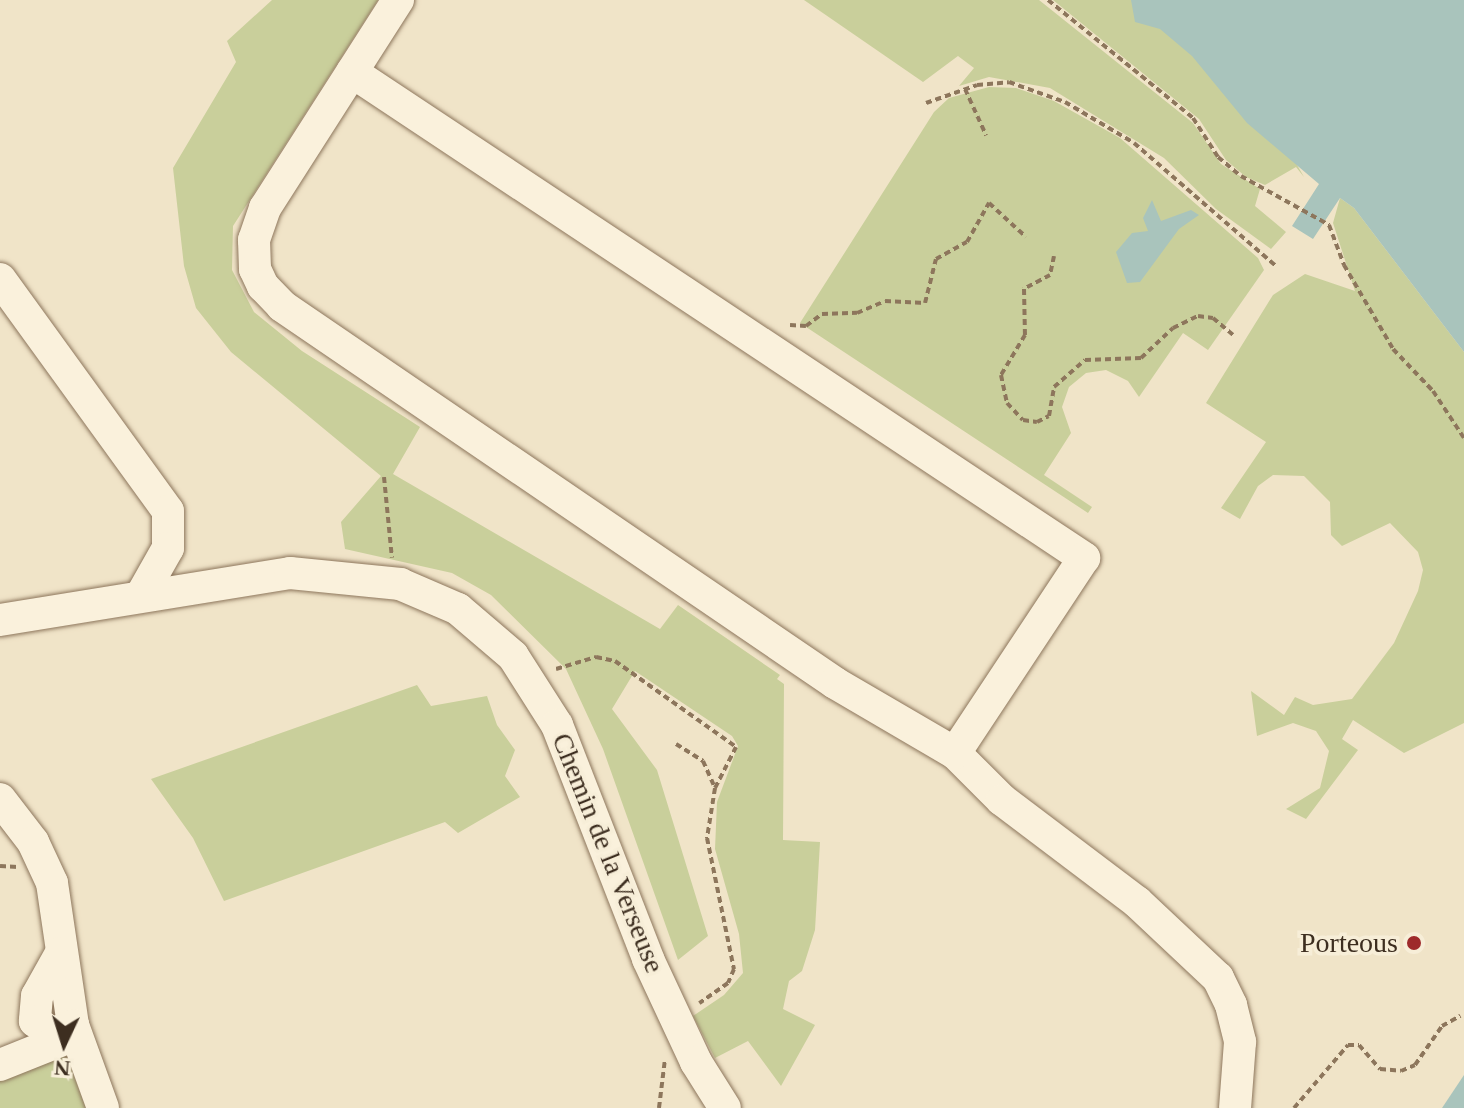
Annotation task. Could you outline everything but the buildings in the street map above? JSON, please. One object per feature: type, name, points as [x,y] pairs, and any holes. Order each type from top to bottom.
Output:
[{"type":"street","points":[[398,0],[265,208],[254,240],[255,269],[263,286],[282,306],[772,640],[955,753],[1002,800],[1137,902],[1218,978],[1240,1042],[1235,1108]]},
{"type":"street","points":[[352,72],[1084,558],[955,753]]},
{"type":"street","points":[[0,279],[158,492],[170,529],[161,567],[142,594]]},
{"type":"street","name":"Chemin de la Verseuse","points":[[0,620],[142,594],[290,573],[370,578],[432,595],[485,628],[531,680],[557,725],[648,959],[725,1108]]},
{"type":"street","points":[[0,799],[43,862],[52,883],[74,1030],[103,1108]]},
{"type":"street","points":[[0,1065],[74,1030]]},
{"type":"path","points":[[1048,0],[1193,118],[1218,157],[1241,176],[1304,207],[1325,221],[1393,349],[1433,391],[1464,438]]},
{"type":"path","points":[[926,103],[965,89],[1009,82],[1044,93],[1134,143],[1277,267]]},
{"type":"path","points":[[965,89],[986,135]]},
{"type":"path","points":[[790,325],[806,326],[822,314],[857,313],[885,301],[925,303],[936,259],[967,242],[989,203],[1026,237]]},
{"type":"path","points":[[1054,256],[1050,275],[1024,289],[1025,335],[1006,361],[1001,382],[1007,403],[1016,416],[1037,422],[1049,416],[1054,387],[1075,364],[1095,357],[1141,358],[1182,321],[1198,316],[1213,318],[1233,335]]},
{"type":"path","points":[[384,477],[393,560]]},
{"type":"path","points":[[556,669],[596,657],[615,661],[729,738],[736,747],[715,788],[707,848],[732,942],[734,969],[728,983],[687,1011]]},
{"type":"path","points":[[676,744],[703,761],[715,788]]},
{"type":"path","points":[[0,866],[12,867]]},
{"type":"path","points":[[1294,1108],[1348,1045],[1359,1045],[1380,1069],[1406,1070],[1421,1059],[1442,1026],[1460,1016]]},
{"type":"green space","points":[[272,0],[378,0],[233,226],[232,270],[254,312],[302,351],[420,427],[393,474],[660,629],[678,605],[780,675],[777,679],[784,684],[783,840],[820,842],[815,930],[802,971],[789,981],[783,1009],[815,1025],[781,1086],[748,1041],[715,1058],[693,1016],[724,995],[743,973],[739,934],[715,849],[717,802],[738,746],[732,736],[635,671],[612,709],[657,770],[708,936],[678,960],[603,749],[566,669],[491,595],[452,573],[345,549],[341,522],[381,476],[231,352],[196,308],[184,266],[173,168],[236,62],[227,41]]},
{"type":"green space","points":[[804,0],[1039,0],[1193,123],[1221,164],[1260,189],[1255,206],[1286,232],[1271,249],[1216,209],[1164,158],[1050,88],[989,77],[959,86],[974,68],[958,56],[923,82]]},
{"type":"green space","points":[[1053,0],[1202,0],[1304,177],[1296,167],[1265,185],[1246,177],[1226,160],[1199,119]]},
{"type":"green space","points":[[989,87],[1016,88],[1054,101],[1120,138],[1258,258],[1264,270],[1208,350],[1183,333],[1139,397],[1128,381],[1106,370],[1086,373],[1069,387],[1062,407],[1071,433],[1044,475],[1092,507],[1088,513],[800,323],[934,112],[949,98]]},
{"type":"green space","points":[[1340,198],[1354,208],[1464,352],[1464,723],[1404,753],[1353,720],[1342,739],[1358,750],[1306,819],[1286,809],[1320,788],[1329,751],[1316,731],[1293,723],[1257,736],[1251,691],[1284,715],[1295,697],[1313,705],[1352,699],[1394,643],[1418,591],[1423,570],[1418,552],[1390,523],[1342,546],[1331,535],[1330,502],[1304,476],[1273,475],[1258,486],[1240,519],[1221,508],[1266,442],[1206,403],[1273,295],[1305,274],[1355,291],[1333,223]]},
{"type":"green space","points":[[417,685],[431,706],[487,696],[497,725],[515,750],[505,776],[520,797],[458,833],[445,822],[224,901],[193,838],[151,779]]},
{"type":"green space","points":[[66,1055],[86,1108],[0,1108],[0,1081]]},
{"type":"water","points":[[1131,0],[1464,0],[1464,352],[1354,208],[1340,198],[1313,239],[1292,226],[1319,184],[1247,123],[1192,56],[1160,29],[1135,22]]},
{"type":"water","points":[[1152,200],[1161,221],[1191,210],[1199,215],[1179,229],[1140,282],[1127,283],[1116,252],[1132,233],[1148,231],[1143,218]]},
{"type":"water","points":[[1464,1075],[1464,1108],[1442,1108]]},
{"type":"place","name":"Porteous","points":[[1414,943]]}]
